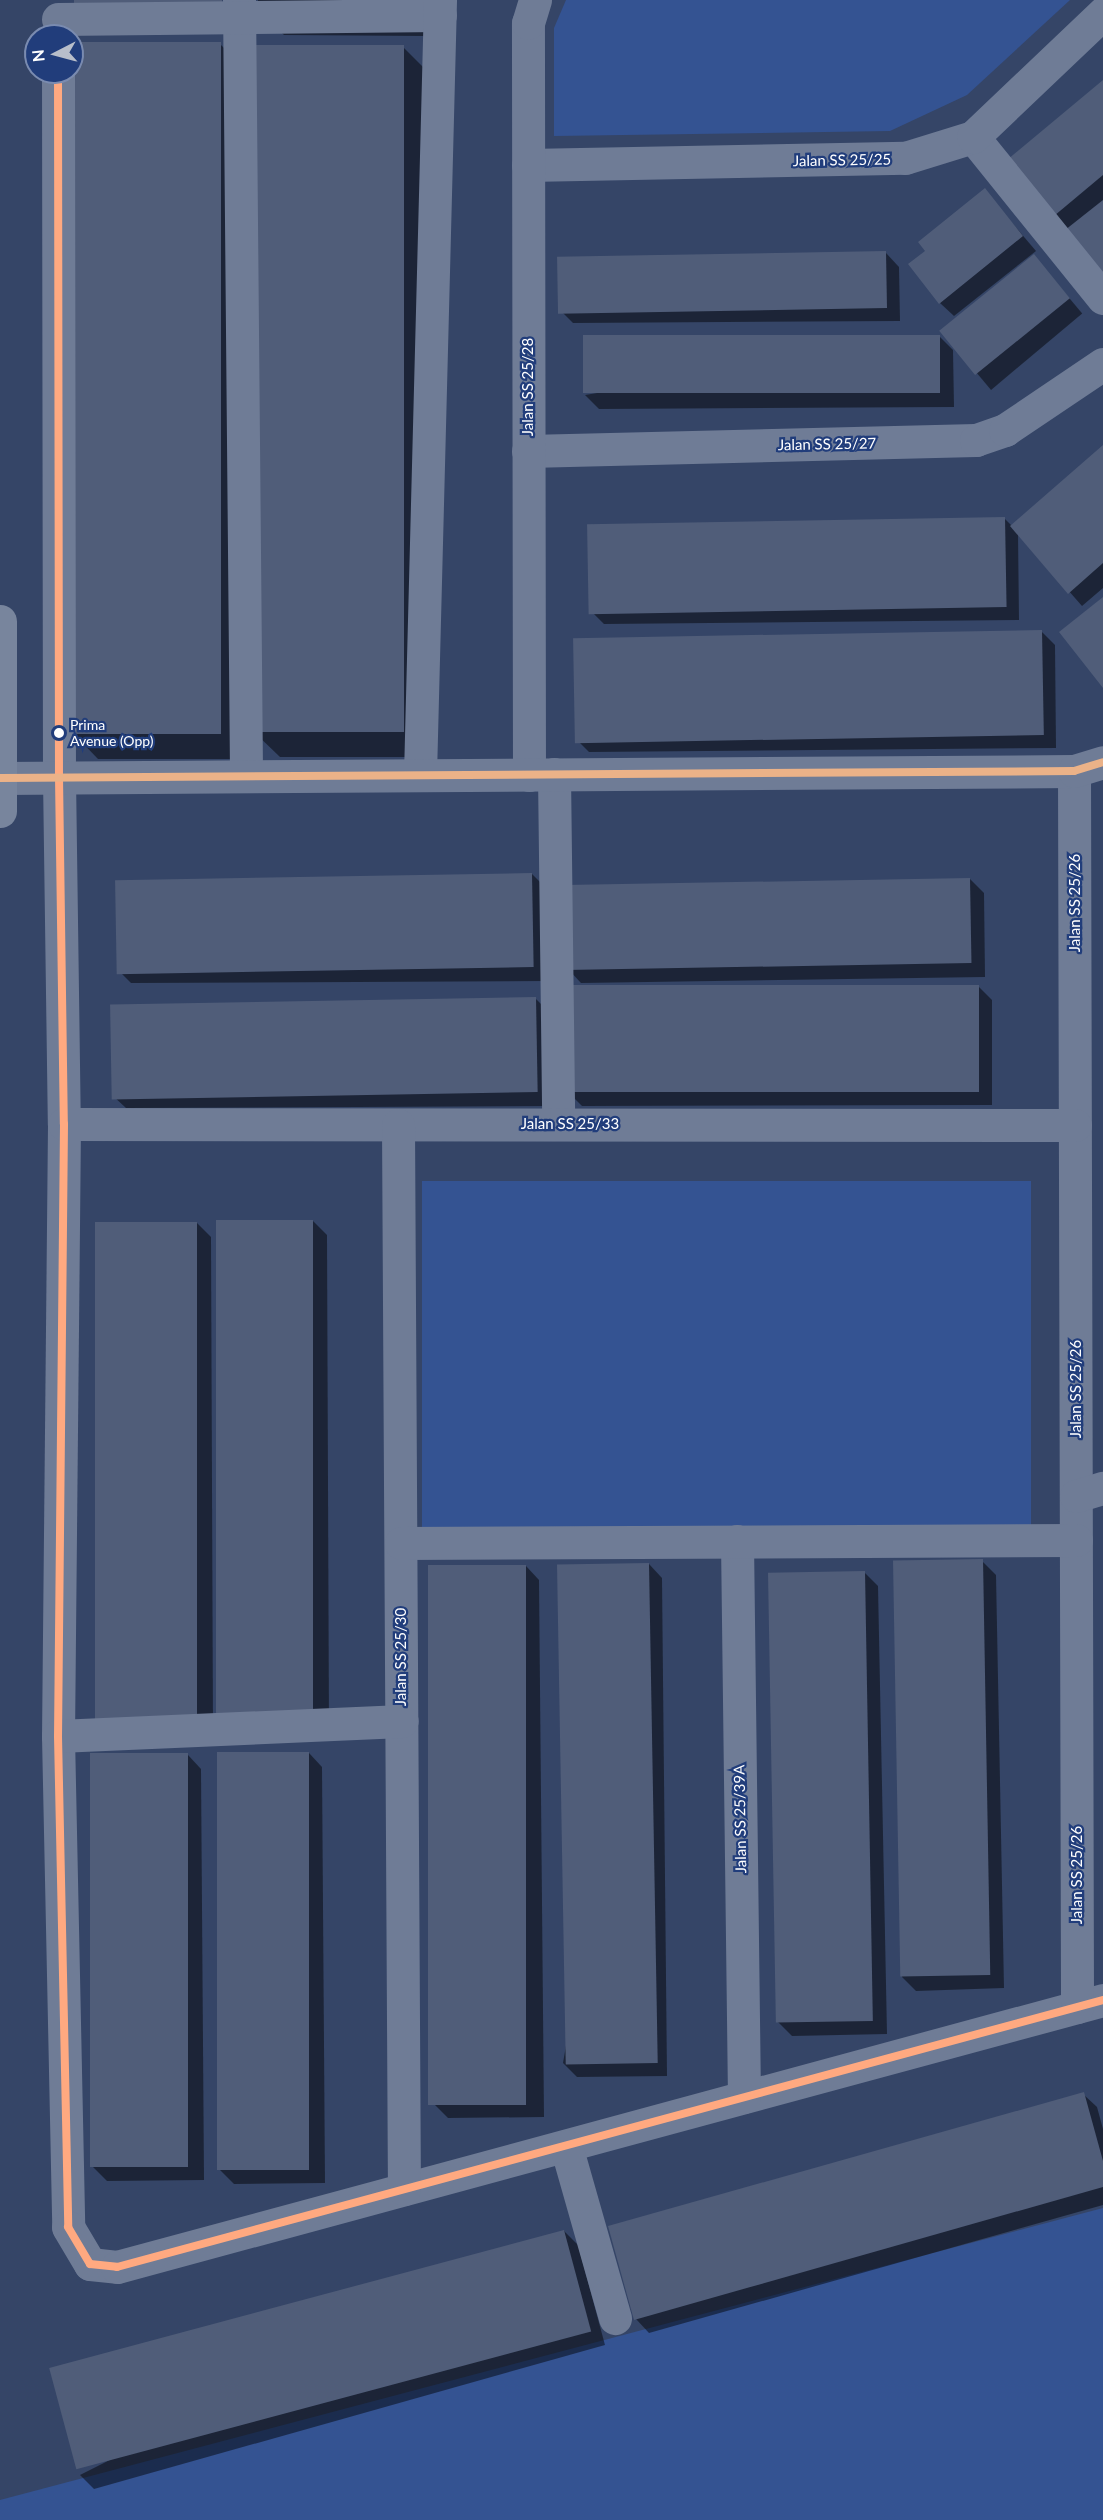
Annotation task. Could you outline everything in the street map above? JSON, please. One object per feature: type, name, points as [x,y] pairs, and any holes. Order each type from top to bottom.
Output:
[{"type":"main road","points":[[0,621],[2,778],[0,811]]},
{"type":"street","name":"Jalan SS 25/28","points":[[535,0],[528,23],[528,451],[558,1124]]},
{"type":"street","points":[[58,18],[239,8],[440,7],[420,775]]},
{"type":"street","points":[[239,8],[246,776]]},
{"type":"street","name":"Jalan SS 25/25","points":[[528,165],[905,158],[973,137],[1103,13]]},
{"type":"street","points":[[58,84],[59,777],[64,1124],[58,1736],[68,2228],[90,2264],[117,2268],[744,2097],[1096,2004]]},
{"type":"street","points":[[973,137],[1103,298]]},
{"type":"street","name":"Jalan SS 25/27","points":[[528,451],[976,440],[1005,430],[1099,376]]},
{"type":"street","points":[[2,778],[542,774],[1089,766]]},
{"type":"street","name":"Jalan SS 25/26","points":[[1089,766],[1075,1125],[1090,1492],[1076,1539],[1090,1658],[1096,2004]]},
{"type":"street","name":"Jalan SS 25/33","points":[[64,1124],[1075,1125]]},
{"type":"street","name":"Jalan SS 25/30","points":[[398,1125],[404,2189]]},
{"type":"street","points":[[401,1543],[1076,1539]]},
{"type":"street","name":"Jalan SS 25/39A","points":[[737,1541],[744,2097]]},
{"type":"street","points":[[58,1736],[402,1721]]},
{"type":"street","points":[[566,2146],[615,2318]]},
{"type":"shaded area","points":[[566,0],[1070,0],[967,95],[890,131],[554,136],[554,28]]},
{"type":"shaded area","points":[[422,1181],[1031,1181],[1031,1528],[422,1528]]},
{"type":"shaded area","points":[[1103,2208],[1103,2520],[0,2520],[0,2500]]},
{"type":"building","points":[[74,0],[222,0],[222,8],[74,8]]},
{"type":"building","points":[[84,42],[221,42],[221,734],[72,734],[72,84],[84,84]]},
{"type":"building","points":[[254,45],[404,45],[404,732],[254,732]]},
{"type":"building","points":[[1103,80],[1103,175],[1048,221],[1001,165]]},
{"type":"building","points":[[985,188],[1023,236],[939,304],[908,264],[925,251],[918,242]]},
{"type":"building","points":[[1103,200],[1103,273],[1060,234]]},
{"type":"building","points":[[886,251],[887,308],[558,314],[557,257]]},
{"type":"building","points":[[1034,254],[1070,298],[975,375],[939,331]]},
{"type":"building","points":[[583,335],[940,335],[940,393],[583,393]]},
{"type":"building","points":[[1103,445],[1103,563],[1068,594],[1010,526]]},
{"type":"building","points":[[1005,517],[1007,607],[589,614],[587,524]]},
{"type":"building","points":[[1103,597],[1103,688],[1059,632]]},
{"type":"building","points":[[1042,630],[1044,735],[575,743],[573,638]]},
{"type":"building","points":[[532,873],[534,967],[117,974],[115,880]]},
{"type":"building","points":[[970,878],[971,963],[566,970],[564,885]]},
{"type":"building","points":[[566,985],[979,985],[979,1092],[566,1092]]},
{"type":"building","points":[[536,997],[538,1092],[112,1099],[110,1004]]},
{"type":"building","points":[[216,1220],[313,1220],[313,1717],[216,1717]]},
{"type":"building","points":[[95,1222],[197,1222],[197,1719],[95,1719]]},
{"type":"building","points":[[983,1559],[990,1975],[900,1977],[893,1561]]},
{"type":"building","points":[[649,1563],[658,2063],[566,2065],[557,1565]]},
{"type":"building","points":[[428,1565],[526,1565],[526,2105],[428,2105]]},
{"type":"building","points":[[865,1571],[873,2021],[776,2023],[768,1573]]},
{"type":"building","points":[[217,1752],[309,1752],[309,2170],[217,2170]]},
{"type":"building","points":[[90,1753],[188,1753],[188,2167],[90,2167]]},
{"type":"building","points":[[1084,2092],[1103,2161],[1103,2187],[634,2320],[608,2226]]},
{"type":"building","points":[[564,2230],[591,2331],[76,2469],[49,2368]]},
{"type":"transit line","points":[[58,84],[59,777],[64,1124],[58,1736],[68,2227],[90,2264],[117,2267],[1103,2000]]},
{"type":"transit line","points":[[1,778],[1074,771],[1103,762]]},
{"type":"place","name":"Prima Avenue (Opp)","points":[[59,733]]}]
